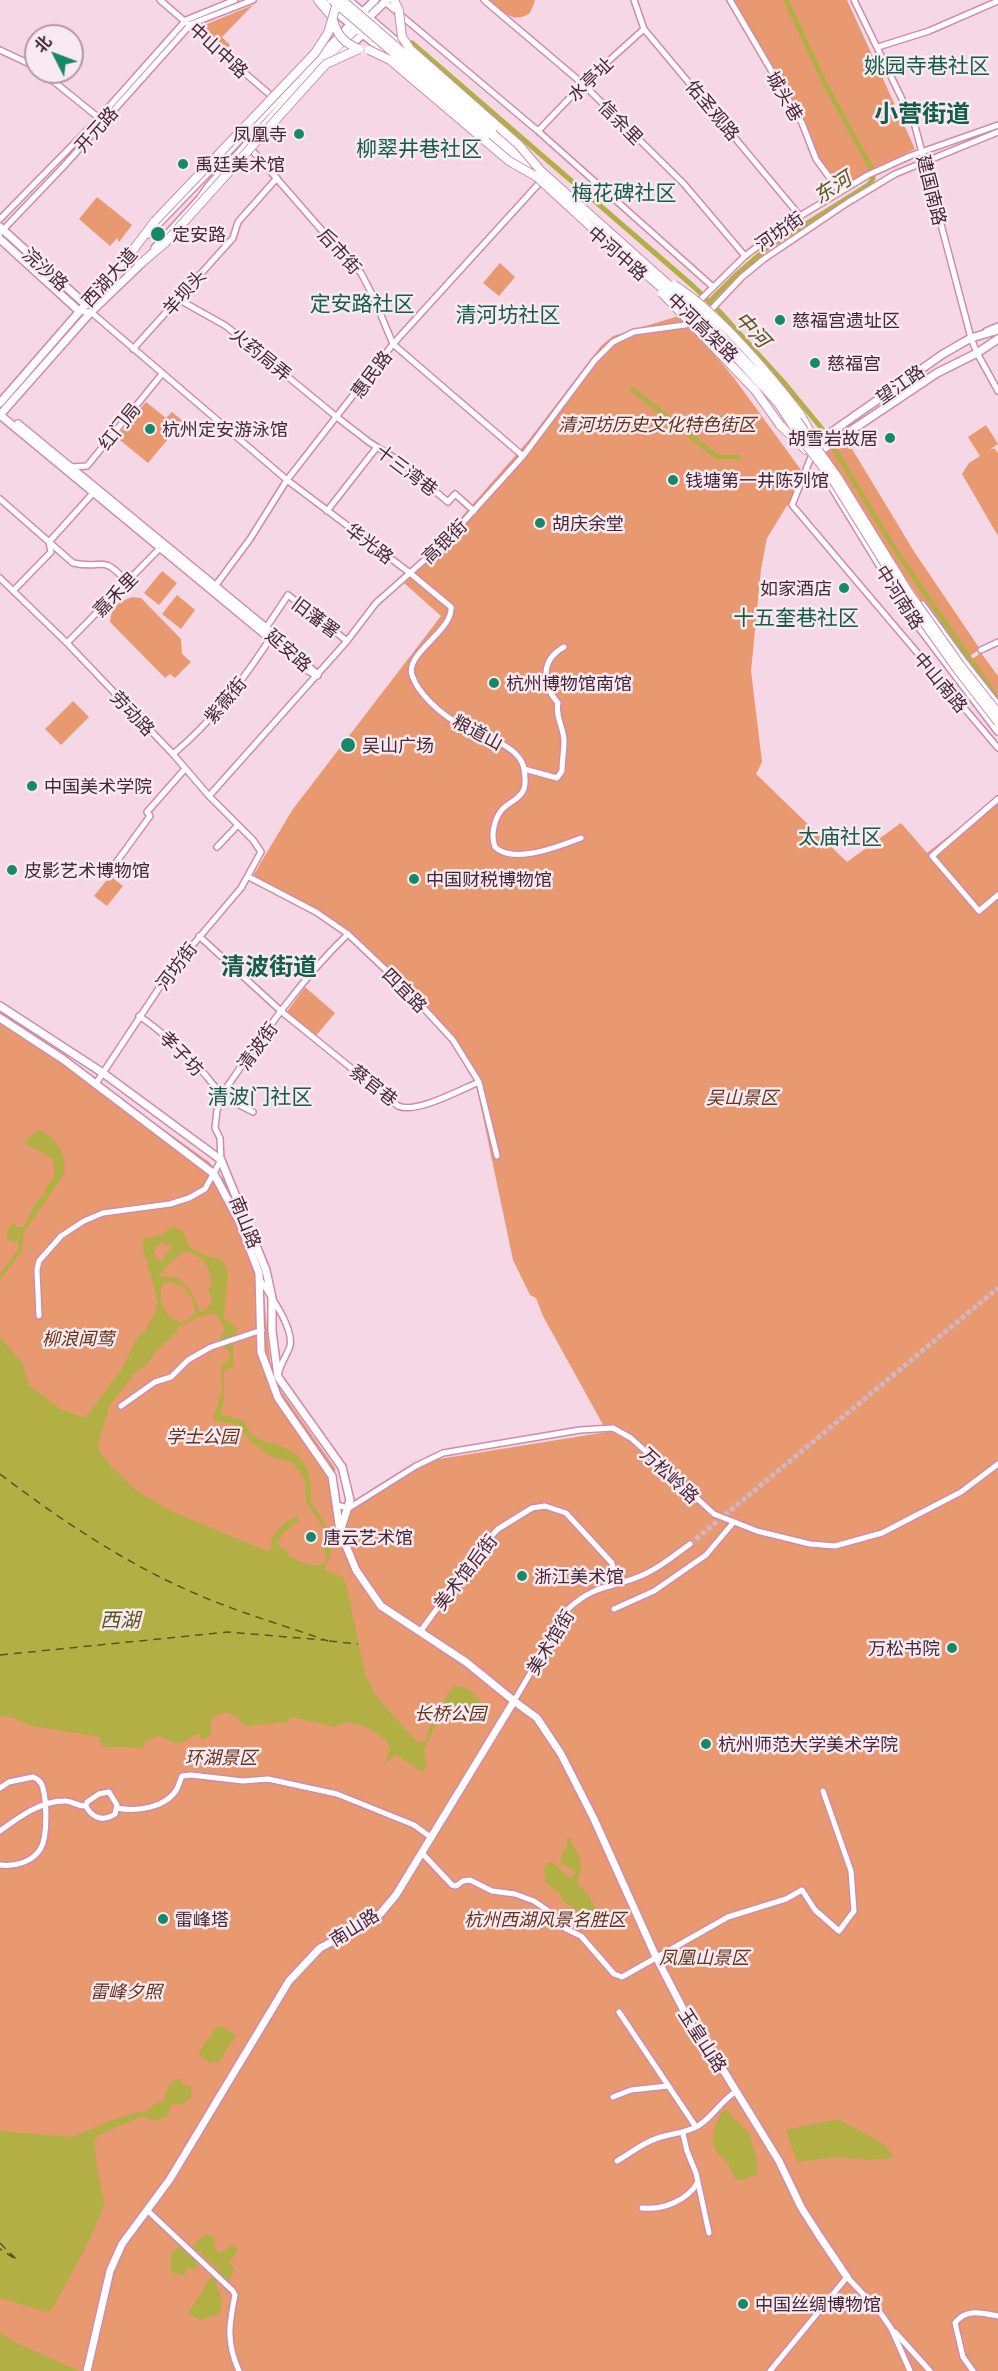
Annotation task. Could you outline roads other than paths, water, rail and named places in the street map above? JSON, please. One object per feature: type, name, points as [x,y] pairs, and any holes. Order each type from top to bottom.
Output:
[{"type":"highway","points":[[320,0],[333,18],[340,38],[358,49],[369,50],[390,60],[509,161],[541,176]]},
{"type":"highway","name":"中河高架路","points":[[332,0],[541,176]]},
{"type":"highway","points":[[130,254],[155,221],[315,53],[328,33],[340,0]]},
{"type":"highway","name":"中河高架路","points":[[340,0],[652,275],[696,317],[779,404],[803,441],[833,480],[904,596],[998,722]]},
{"type":"highway","points":[[397,3],[402,37],[410,49],[519,145],[541,176]]},
{"type":"highway","points":[[369,50],[389,41],[399,22]]},
{"type":"highway","points":[[139,265],[165,243],[326,64],[358,49]]},
{"type":"highway","points":[[652,275],[693,297],[783,391],[822,439]]},
{"type":"highway","points":[[652,275],[674,307],[756,390],[780,425],[809,454]]},
{"type":"highway","name":"中河高架路","points":[[652,275],[699,312],[783,401],[838,478],[909,593],[960,665],[998,713]]},
{"type":"main road","name":"中河中路","points":[[320,0],[698,302],[827,446]]},
{"type":"main road","name":"中河中路","points":[[348,0],[541,176],[687,314],[777,407],[809,454]]},
{"type":"main road","name":"西湖大道","points":[[0,403],[130,254],[279,103],[356,30],[375,0]]},
{"type":"main road","name":"西湖大道","points":[[366,15],[385,1]]},
{"type":"main road","points":[[279,103],[288,104],[356,30]]},
{"type":"main road","name":"西湖大道","points":[[1,412],[91,312],[139,265],[279,103]]},
{"type":"main road","name":"浣沙路","points":[[1,230],[85,304],[91,312]]},
{"type":"main road","points":[[0,239],[78,311]]},
{"type":"main road","points":[[971,338],[998,330]]},
{"type":"main road","name":"望江路","points":[[809,454],[822,439],[923,367],[971,338]]},
{"type":"main road","points":[[976,353],[998,339]]},
{"type":"main road","name":"望江路","points":[[809,454],[827,446],[937,373],[976,353]]},
{"type":"main road","name":"延安路","points":[[1,412],[71,467],[214,588],[266,628],[311,667],[317,675]]},
{"type":"main road","name":"延安路","points":[[1,412],[94,492],[163,546]]},
{"type":"main road","name":"中河南路","points":[[827,446],[840,475],[913,592],[998,706]]},
{"type":"main road","name":"中河南路","points":[[809,454],[830,482],[911,616],[998,731]]},
{"type":"main road","name":"延安路","points":[[214,588],[270,639],[317,675]]},
{"type":"main road","points":[[0,1006],[103,1073],[221,1160]]},
{"type":"main road","name":"南山路","points":[[0,1018],[64,1060],[213,1174],[239,1221],[259,1278],[261,1352],[272,1384],[332,1476],[340,1531],[356,1570],[381,1606],[466,1662],[514,1701],[433,1838],[396,1895],[380,1914],[362,1926],[320,1947],[289,1980],[170,2179],[122,2244],[110,2271],[87,2371]]},
{"type":"main road","name":"南山路","points":[[221,1160],[266,1270],[272,1298],[272,1331],[278,1377],[342,1467],[350,1500],[340,1531]]},
{"type":"main road","name":"玉皇山路","points":[[514,1701],[537,1718],[561,1754],[594,1819],[656,1957],[695,2032],[779,2161],[820,2237],[847,2277]]},
{"type":"street","name":"中山中路","points":[[160,0],[279,103]]},
{"type":"street","points":[[188,22],[226,2],[235,0]]},
{"type":"street","points":[[188,22],[253,0]]},
{"type":"street","name":"信余里","points":[[484,0],[583,84],[684,184],[745,256]]},
{"type":"street","name":"佑圣观路","points":[[634,0],[644,29],[800,216]]},
{"type":"street","name":"城头巷","points":[[730,0],[802,123],[816,159],[840,192]]},
{"type":"street","name":"建国南路","points":[[855,0],[915,126],[971,338],[976,353],[998,391]]},
{"type":"street","name":"中河中路","points":[[385,1],[538,131],[712,288]]},
{"type":"street","points":[[878,47],[929,31],[998,1]]},
{"type":"street","name":"开元路","points":[[0,219],[99,118],[188,22]]},
{"type":"street","name":"开元路","points":[[1,230],[63,167],[188,22]]},
{"type":"street","name":"水亭址","points":[[538,131],[583,84],[644,29]]},
{"type":"street","points":[[0,50],[24,61]]},
{"type":"street","points":[[57,84],[99,118]]},
{"type":"street","name":"河坊街","points":[[681,324],[698,302],[745,256],[800,216],[870,174],[998,125]]},
{"type":"street","name":"河坊街","points":[[696,323],[709,313],[742,277],[785,244],[884,181],[925,160],[998,132]]},
{"type":"street","name":"后市街","points":[[251,149],[361,273],[393,344],[524,456]]},
{"type":"street","name":"惠民路","points":[[214,588],[250,539],[287,480],[338,418],[393,344],[541,176]]},
{"type":"street","name":"羊坝头","points":[[132,349],[233,238],[238,222],[277,178]]},
{"type":"street","name":"火药局弄","points":[[178,298],[226,326],[338,418]]},
{"type":"street","points":[[78,311],[91,312],[287,480]]},
{"type":"street","name":"高银街","points":[[209,796],[347,641],[376,603],[474,511],[524,456],[595,360],[612,342],[634,332],[696,323]]},
{"type":"street","name":"望江路","points":[[971,338],[998,326]]},
{"type":"street","name":"望江路","points":[[976,353],[998,344]]},
{"type":"street","name":"红门局","points":[[71,467],[87,466],[162,374]]},
{"type":"street","name":"十三湾巷","points":[[338,418],[401,462],[448,502],[455,494],[474,511]]},
{"type":"street","points":[[327,511],[377,447]]},
{"type":"street","name":"中山南路","points":[[809,454],[792,505],[998,748]]},
{"type":"street","name":"华光路","points":[[287,480],[451,607]]},
{"type":"street","points":[[49,542],[94,492]]},
{"type":"street","points":[[0,499],[73,563],[87,566],[106,563],[127,582]]},
{"type":"street","points":[[13,591],[51,552],[49,542]]},
{"type":"street","name":"嘉禾里","points":[[67,643],[163,546]]},
{"type":"street","name":"劳动路","points":[[0,578],[67,643],[173,754],[184,770],[254,840],[261,852]]},
{"type":"street","name":"旧藩署","points":[[266,628],[288,595],[347,641]]},
{"type":"street","name":"粮道山","points":[[451,607],[450,618],[414,661],[412,675],[423,693],[438,708],[457,723],[512,750],[522,760],[524,769]]},
{"type":"street","name":"紫薇街","points":[[173,754],[194,736],[243,679],[270,639]]},
{"type":"street","points":[[981,650],[998,642]]},
{"type":"street","points":[[564,647],[550,660],[545,680],[549,692],[558,703],[558,717],[562,723],[564,741],[561,754],[562,771],[557,778],[524,769],[523,793],[499,812],[493,834],[495,847],[504,854],[510,855],[541,850],[581,838]]},
{"type":"street","points":[[115,864],[150,816],[147,812],[184,770]]},
{"type":"street","points":[[998,800],[932,856],[979,911],[998,895]]},
{"type":"street","points":[[217,847],[238,825]]},
{"type":"street","name":"河坊街","points":[[95,1084],[169,973],[249,877],[261,852]]},
{"type":"street","name":"四宜路","points":[[249,877],[316,912],[348,934],[407,990],[453,1040],[479,1082],[497,1156]]},
{"type":"street","name":"清波街","points":[[221,1160],[220,1138],[215,1128],[217,1110],[223,1096],[297,989],[348,934]]},
{"type":"street","points":[[199,936],[282,1012]]},
{"type":"street","name":"蔡官巷","points":[[282,1012],[391,1101],[403,1108],[425,1104],[479,1082]]},
{"type":"street","name":"孝子坊","points":[[139,1016],[163,1033],[223,1096]]},
{"type":"street","points":[[223,1096],[253,1112]]},
{"type":"street","points":[[39,1316],[37,1270],[39,1262],[61,1236],[84,1221],[103,1213],[170,1204],[189,1198],[206,1189],[221,1160]]},
{"type":"street","points":[[259,1278],[290,1334],[290,1346],[281,1364],[278,1377]]},
{"type":"street","points":[[121,1406],[155,1382],[171,1377],[188,1360],[211,1347],[261,1330]]},
{"type":"street","name":"万松岭路","points":[[349,1508],[416,1466],[443,1453],[602,1427],[613,1428],[631,1438],[714,1514],[734,1523],[810,1544],[843,1545],[882,1533],[961,1492],[998,1464]]},
{"type":"street","points":[[336,1506],[349,1508]]},
{"type":"street","name":"美术馆后街","points":[[420,1632],[483,1545],[498,1529],[532,1508],[545,1506],[566,1512],[612,1563],[617,1583]]},
{"type":"street","points":[[614,1609],[654,1591],[706,1555],[734,1523]]},
{"type":"street","name":"美术馆街","points":[[514,1701],[568,1610],[580,1598],[596,1589],[647,1574],[690,1544]]},
{"type":"street","points":[[117,1808],[130,1811],[156,1806],[167,1800],[177,1790],[183,1776],[243,1780],[268,1779],[337,1794],[414,1825],[433,1838]]},
{"type":"street","points":[[0,1788],[9,1782],[33,1777],[41,1783],[47,1805],[43,1845],[38,1853],[13,1866],[0,1865]]},
{"type":"street","points":[[423,1854],[452,1885],[456,1886],[463,1881],[470,1880],[492,1891],[515,1894],[540,1905],[567,1929],[581,1936],[614,1974],[625,1976],[728,1917],[786,1899],[802,1890],[815,1910],[839,1931],[854,1911],[850,1871],[823,1791]]},
{"type":"street","points":[[109,1792],[114,1797],[117,1808],[115,1814],[102,1819],[94,1816],[86,1806],[87,1802],[99,1794],[109,1792]]},
{"type":"street","points":[[0,1831],[24,1814],[47,1805],[66,1800],[79,1807],[86,1806]]},
{"type":"street","points":[[619,2013],[696,2127]]},
{"type":"street","points":[[613,2097],[631,2090],[668,2086]]},
{"type":"street","points":[[617,2161],[652,2140],[684,2134],[714,2115],[730,2094],[736,2092]]},
{"type":"street","points":[[684,2134],[687,2151],[698,2182],[709,2233]]},
{"type":"street","points":[[642,2208],[664,2207],[690,2191],[698,2182]]},
{"type":"street","points":[[147,2210],[233,2291],[235,2295],[229,2326],[230,2348],[239,2371]]},
{"type":"street","points":[[770,2371],[847,2277]]},
{"type":"street","name":"玉皇山路","points":[[847,2277],[879,2311],[891,2328],[910,2371]]},
{"type":"street","points":[[973,2371],[963,2357],[955,2323],[967,2313],[998,2316]]},
{"type":"street","points":[[891,2328],[930,2371]]},
{"type":"water","points":[[39,1130],[56,1142],[64,1160],[64,1174],[24,1232],[22,1251],[0,1280],[0,1274],[19,1249],[18,1241],[11,1242],[7,1237],[8,1228],[13,1223],[17,1227],[24,1227],[34,1205],[45,1193],[46,1187],[54,1177],[54,1162],[45,1154],[25,1144],[25,1140]]},
{"type":"water","name":"西湖","points":[[173,1226],[183,1231],[189,1247],[209,1257],[221,1259],[228,1269],[224,1318],[238,1328],[233,1343],[233,1367],[224,1370],[224,1399],[220,1414],[245,1421],[250,1432],[259,1439],[294,1453],[304,1463],[310,1479],[311,1503],[320,1515],[329,1535],[330,1557],[324,1570],[343,1577],[346,1584],[365,1674],[376,1696],[418,1743],[425,1741],[430,1727],[439,1715],[453,1709],[445,1703],[444,1699],[454,1686],[464,1687],[472,1692],[483,1706],[479,1712],[468,1719],[453,1713],[444,1723],[436,1724],[424,1750],[427,1764],[422,1772],[397,1755],[385,1764],[390,1749],[386,1740],[366,1727],[347,1722],[334,1727],[292,1717],[286,1722],[245,1726],[233,1715],[225,1713],[211,1719],[211,1735],[202,1740],[199,1733],[180,1744],[158,1736],[146,1741],[143,1748],[102,1747],[100,1737],[33,1726],[7,1716],[0,1717],[0,1337],[22,1362],[29,1385],[59,1408],[85,1418],[124,1366],[136,1339],[146,1329],[154,1315],[158,1302],[142,1245],[144,1239],[160,1236]],"holes":[[[162,1241],[172,1246],[162,1261],[157,1259],[153,1253]],[[186,1251],[198,1256],[208,1268],[211,1286],[207,1290],[212,1302],[203,1312],[199,1311],[193,1295],[182,1282],[173,1277],[158,1277]],[[175,1283],[185,1289],[191,1298],[195,1314],[182,1323],[171,1317],[162,1302],[162,1284]],[[215,1313],[225,1328],[219,1340],[230,1353],[230,1359],[221,1365],[222,1392],[213,1418],[215,1421],[238,1425],[252,1443],[274,1458],[293,1463],[304,1478],[306,1502],[325,1530],[323,1545],[327,1560],[323,1563],[318,1565],[303,1563],[289,1556],[288,1552],[278,1545],[282,1534],[299,1521],[297,1516],[286,1522],[272,1537],[270,1552],[173,1512],[137,1491],[100,1452],[98,1445],[109,1406],[138,1369],[145,1367],[158,1349],[177,1332],[178,1326],[198,1317]]]},
{"type":"water","points":[[566,1838],[570,1838],[580,1859],[581,1869],[577,1881],[590,1897],[606,1929],[564,1902],[559,1893],[545,1882],[544,1868],[548,1862],[552,1862],[569,1877],[576,1872],[560,1862],[562,1853],[567,1847]]},
{"type":"water","points":[[221,2025],[236,2036],[218,2063],[214,2061],[212,2064],[200,2056],[199,2052],[217,2026]]},
{"type":"water","points":[[180,2079],[184,2085],[192,2086],[191,2097],[183,2104],[171,2104],[167,2117],[155,2121],[145,2117],[138,2118],[99,2135],[94,2140],[104,2200],[103,2208],[86,2247],[52,2309],[46,2312],[0,2298],[0,2131],[72,2137],[112,2120],[140,2111],[145,2112],[154,2104],[164,2101],[170,2084]]},
{"type":"water","points":[[727,2110],[750,2135],[757,2161],[758,2174],[742,2180],[735,2179],[713,2144],[716,2126],[722,2111]]},
{"type":"water","points":[[838,2119],[884,2144],[894,2158],[868,2160],[838,2157],[797,2162],[786,2130]]},
{"type":"water","points":[[213,2236],[216,2250],[220,2253],[235,2246],[238,2251],[229,2262],[234,2267],[230,2281],[222,2278],[217,2268],[201,2254],[201,2250],[195,2255],[197,2270],[187,2268],[184,2276],[171,2272],[170,2263],[173,2251],[185,2245],[190,2249],[202,2237]]},
{"type":"water","points":[[210,2278],[215,2279],[222,2300],[221,2309],[219,2314],[200,2320],[188,2314]]},
{"type":"water","points":[[0,2332],[13,2341],[79,2371],[0,2371]]},
{"type":"waterway","name":"东河","points":[[709,302],[766,249],[868,185],[873,179],[873,171],[825,84],[786,0]]},
{"type":"waterway","name":"中河","points":[[412,43],[693,286],[719,311],[786,385],[823,430],[894,548],[998,700]]},
{"type":"waterway","points":[[632,389],[717,457],[738,457]]},
{"type":"tunnel","points":[[690,1544],[998,1288]]},
{"type":"place","name":"凤凰寺","points":[[299,134]]},
{"type":"place","name":"禹廷美术馆","points":[[183,164]]},
{"type":"place","name":"定安路","points":[[158,234]]},
{"type":"place","name":"慈福宫遗址区","points":[[780,320]]},
{"type":"place","name":"慈福宫","points":[[815,363]]},
{"type":"place","name":"杭州定安游泳馆","points":[[150,429]]},
{"type":"place","name":"胡雪岩故居","points":[[890,438]]},
{"type":"place","name":"钱塘第一井陈列馆","points":[[673,480]]},
{"type":"place","name":"胡庆余堂","points":[[540,523]]},
{"type":"place","name":"如家酒店","points":[[844,588]]},
{"type":"place","name":"杭州博物馆南馆","points":[[494,683]]},
{"type":"place","name":"吴山广场","points":[[348,745]]},
{"type":"place","name":"中国美术学院","points":[[32,786]]},
{"type":"place","name":"皮影艺术博物馆","points":[[12,870]]},
{"type":"place","name":"中国财税博物馆","points":[[414,879]]},
{"type":"place","name":"唐云艺术馆","points":[[311,1537]]},
{"type":"place","name":"浙江美术馆","points":[[522,1576]]},
{"type":"place","name":"万松书院","points":[[952,1648]]},
{"type":"place","name":"杭州师范大学美术学院","points":[[706,1744]]},
{"type":"place","name":"雷峰塔","points":[[163,1919]]},
{"type":"place","name":"中国丝绸博物馆","points":[[743,2304]]},
{"type":"district","name":"姚园寺巷社区","points":[[927,65]]},
{"type":"district","name":"小营街道","points":[[922,113]]},
{"type":"district","name":"柳翠井巷社区","points":[[419,148]]},
{"type":"district","name":"梅花碑社区","points":[[624,192]]},
{"type":"district","name":"定安路社区","points":[[362,303]]},
{"type":"district","name":"清河坊社区","points":[[508,314]]},
{"type":"district","name":"十五奎巷社区","points":[[796,617]]},
{"type":"district","name":"太庙社区","points":[[840,836]]},
{"type":"district","name":"清波街道","points":[[269,966]]},
{"type":"district","name":"清波门社区","points":[[260,1096]]},
{"type":"park label","name":"清河坊历史文化特色街区","points":[[657,424]]},
{"type":"park label","name":"吴山景区","points":[[742,1097]]},
{"type":"park label","name":"柳浪闻莺","points":[[78,1338]]},
{"type":"park label","name":"学士公园","points":[[202,1436]]},
{"type":"park label","name":"长桥公园","points":[[450,1713]]},
{"type":"park label","name":"环湖景区","points":[[221,1757]]},
{"type":"park label","name":"杭州西湖风景名胜区","points":[[545,1919]]},
{"type":"park label","name":"凤凰山景区","points":[[704,1957]]},
{"type":"park label","name":"雷峰夕照","points":[[126,1991]]}]
